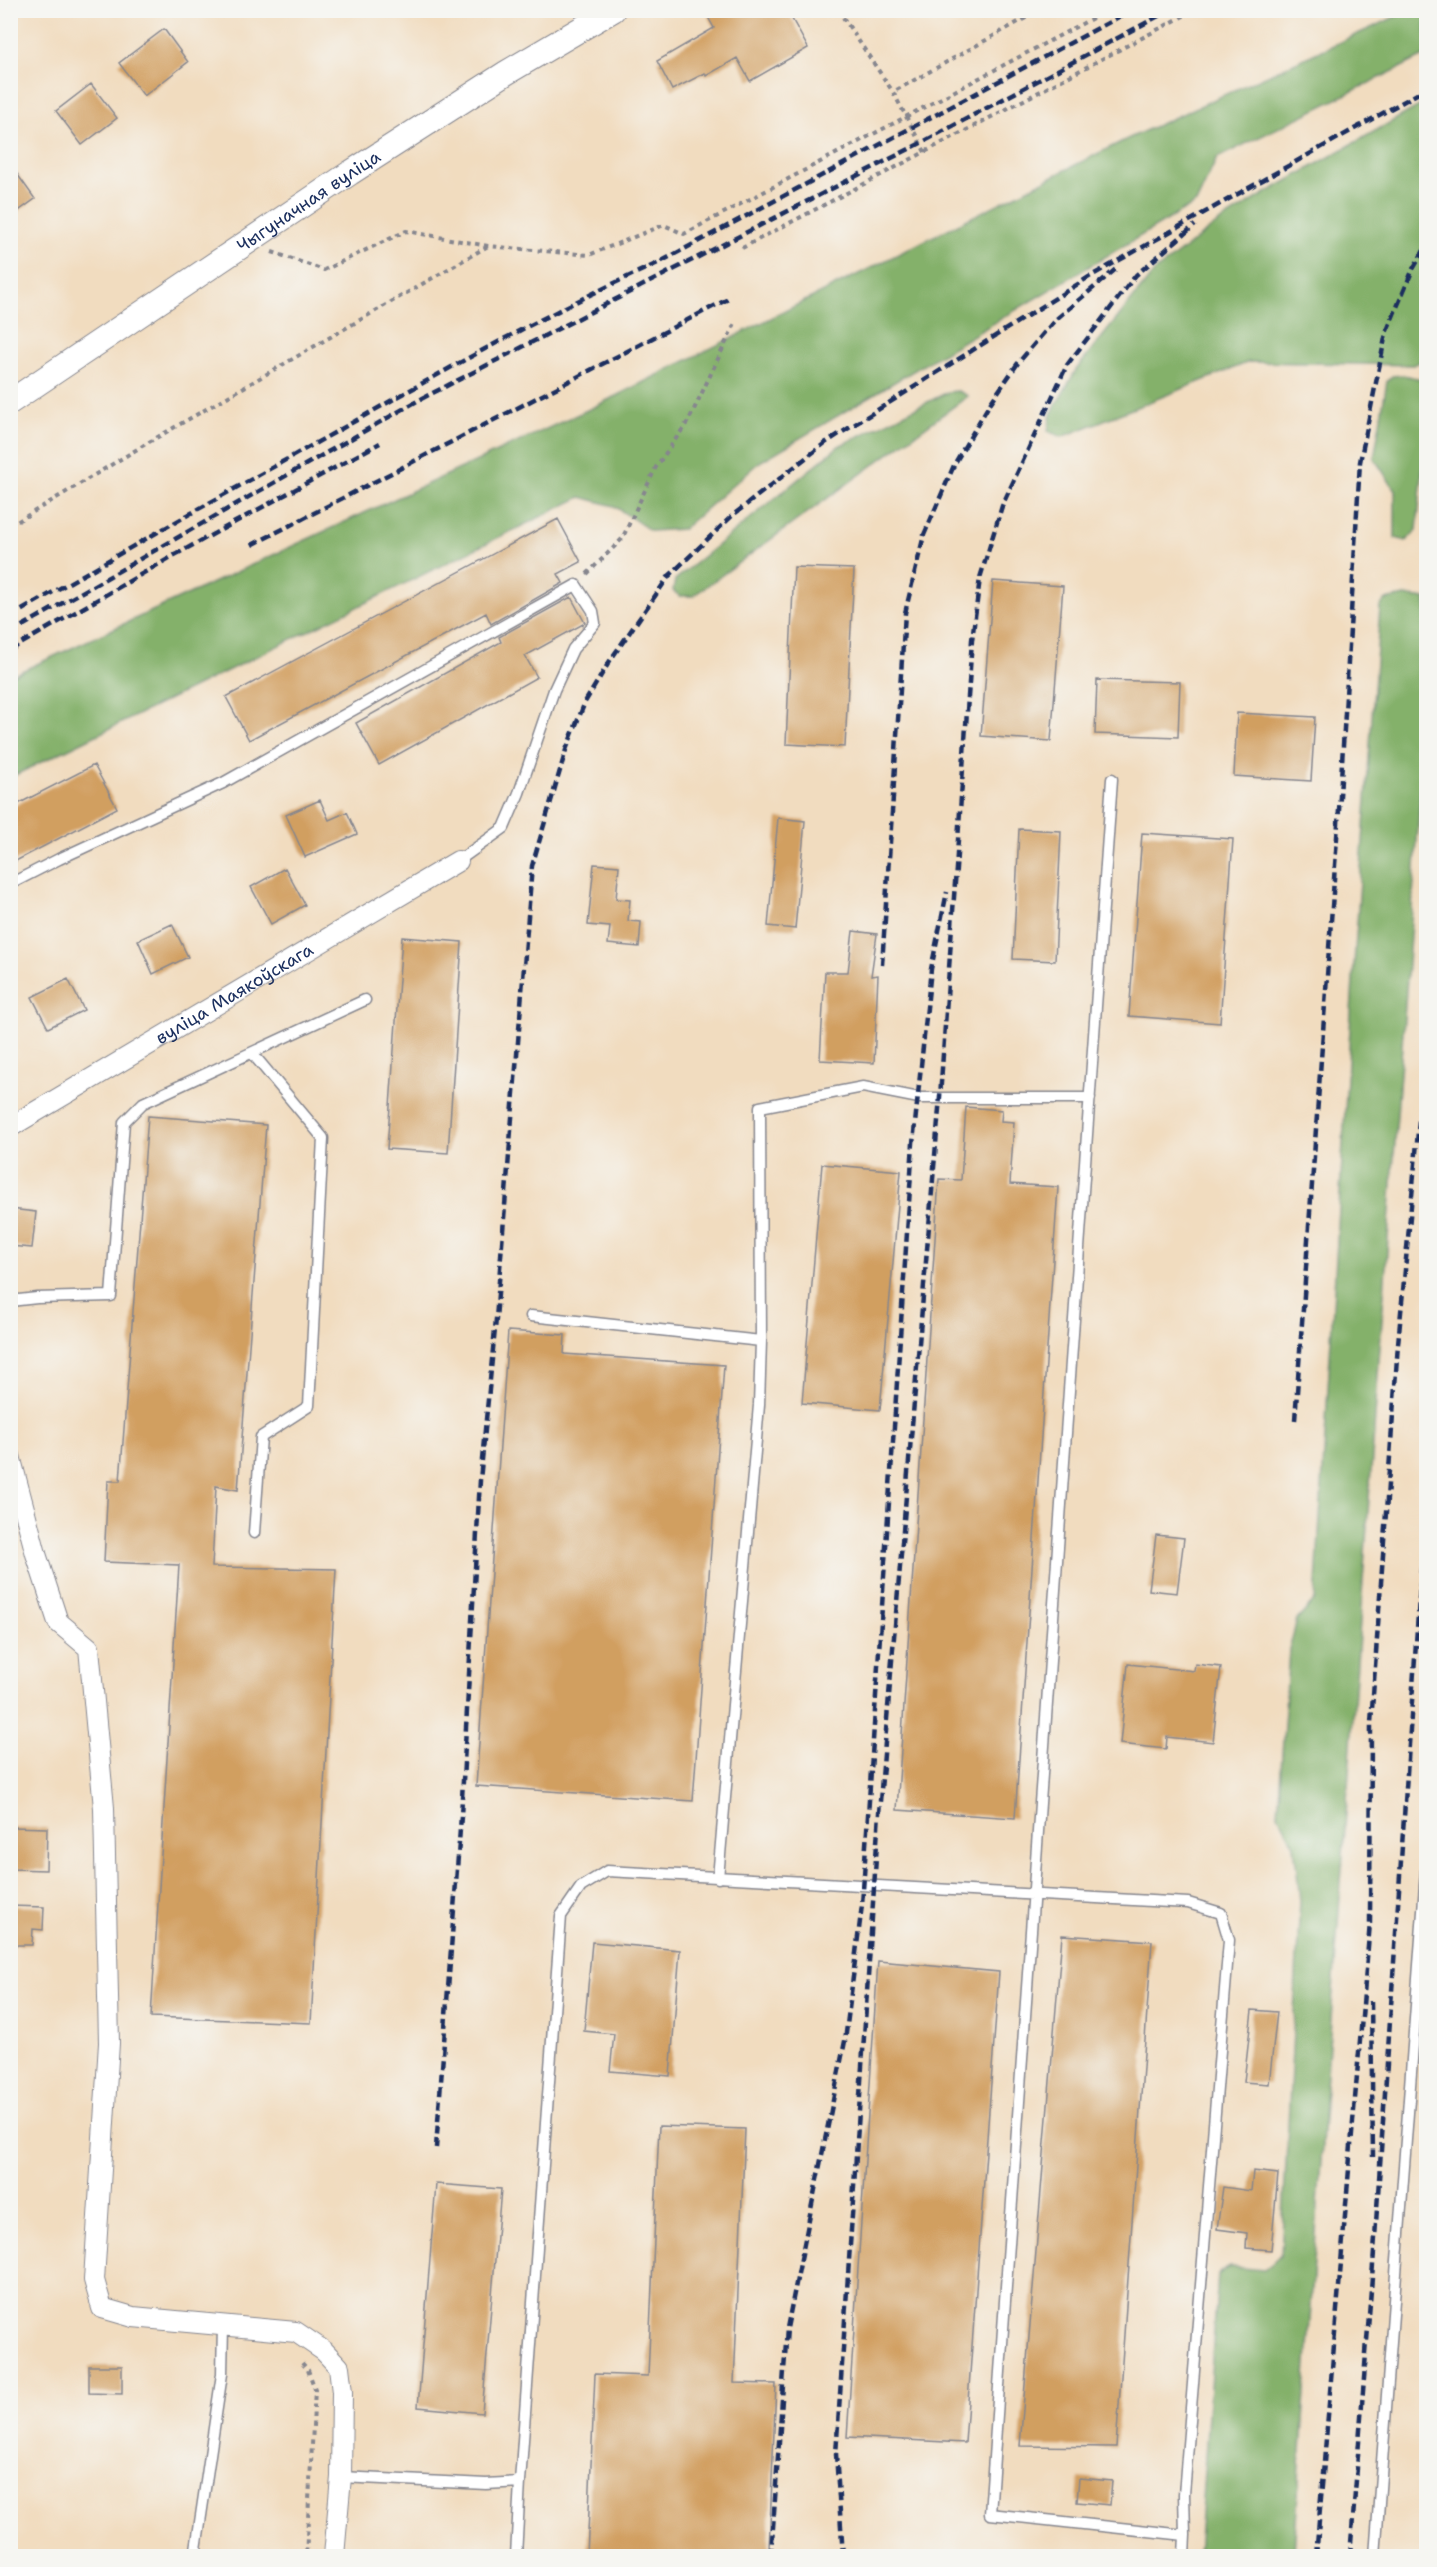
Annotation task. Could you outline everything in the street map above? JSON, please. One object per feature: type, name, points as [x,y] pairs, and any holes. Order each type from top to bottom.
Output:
[{"type":"street","name":"Чыгуначная вуліца","points":[[10,402],[350,173],[506,72],[613,10]]},
{"type":"street","points":[[10,388],[39,381]]},
{"type":"street","name":"вуліца Маякоўскага","points":[[10,1126],[458,861]]},
{"type":"street","points":[[10,1455],[36,1554],[58,1622],[89,1648],[104,1808],[109,2043],[94,2280],[102,2308],[133,2318],[296,2332],[324,2351],[339,2367],[342,2392],[341,2477],[334,2556]]},
{"type":"lane","points":[[10,884],[223,783],[576,585],[593,611],[594,623],[573,650],[554,690],[519,793],[504,828],[458,861]]},
{"type":"lane","points":[[1112,779],[990,2514],[1185,2535]]},
{"type":"lane","points":[[10,1301],[111,1296],[124,1122],[143,1103],[365,1000]]},
{"type":"lane","points":[[252,1053],[322,1138],[309,1406],[261,1437],[254,1533]]},
{"type":"lane","points":[[718,1878],[759,1405],[760,1107],[863,1087],[919,1098],[1090,1098]]},
{"type":"lane","points":[[531,1316],[761,1341]]},
{"type":"lane","points":[[516,2556],[561,1916],[581,1887],[607,1871],[1188,1903],[1221,1913],[1229,1940],[1184,2494],[1184,2556]]},
{"type":"lane","points":[[1375,2556],[1426,1871]]},
{"type":"lane","points":[[195,2556],[222,2374],[223,2326]]},
{"type":"lane","points":[[341,2477],[486,2484],[520,2482]]},
{"type":"path","points":[[838,10],[893,92],[925,153]]},
{"type":"path","points":[[893,92],[1040,10]]},
{"type":"path","points":[[271,252],[324,270],[406,231],[488,246],[589,255],[664,225],[684,234],[1108,10]]},
{"type":"path","points":[[742,248],[1195,10]]},
{"type":"path","points":[[10,526],[149,442],[488,246]]},
{"type":"path","points":[[576,585],[622,539],[656,467],[688,420],[735,323]]},
{"type":"path","points":[[297,2358],[308,2370],[315,2389],[306,2556]]},
{"type":"green space","points":[[1408,11],[1426,11],[1426,55],[1217,158],[1196,203],[758,463],[683,529],[651,531],[614,506],[581,497],[11,777],[11,676],[596,406],[1125,140]]},
{"type":"green space","points":[[1426,102],[1426,359],[1413,365],[1249,362],[1062,437],[1048,431],[1051,414],[1076,370],[1154,272],[1219,222]]},
{"type":"green space","points":[[1403,375],[1421,379],[1426,386],[1426,431],[1417,530],[1406,541],[1395,538],[1395,490],[1374,458],[1387,381],[1392,376]]},
{"type":"green space","points":[[958,391],[968,396],[693,596],[680,596],[673,591],[675,580],[839,446],[948,392]]},
{"type":"green space","points":[[1405,596],[1426,599],[1426,717],[1294,2552],[1293,2556],[1198,2556],[1218,2274],[1230,2267],[1264,2270],[1281,2256],[1300,1901],[1294,1845],[1278,1814],[1289,1650],[1297,1620],[1315,1600],[1354,964],[1380,607],[1385,600]]},
{"type":"building","points":[[719,10],[787,10],[808,48],[750,81],[737,58],[706,76],[705,73],[672,90],[657,61],[714,28],[708,17]]},
{"type":"building","points":[[164,29],[188,62],[144,96],[119,63]]},
{"type":"building","points":[[91,84],[117,118],[82,145],[56,111]]},
{"type":"building","points":[[10,164],[35,199],[10,217]]},
{"type":"building","points":[[558,519],[581,562],[558,574],[563,583],[491,624],[486,613],[249,740],[226,697]]},
{"type":"building","points":[[794,567],[854,569],[845,747],[786,744]]},
{"type":"building","points":[[993,581],[1063,586],[1051,741],[981,736]]},
{"type":"building","points":[[571,597],[585,623],[525,656],[537,677],[379,765],[356,723],[501,642],[499,637]]},
{"type":"building","points":[[1097,680],[1180,682],[1178,737],[1095,734]]},
{"type":"building","points":[[1237,713],[1315,717],[1311,781],[1234,776]]},
{"type":"building","points":[[94,765],[117,808],[10,864],[10,808]]},
{"type":"building","points":[[320,800],[329,820],[347,812],[357,834],[305,857],[286,815]]},
{"type":"building","points":[[778,818],[805,821],[795,929],[768,926]]},
{"type":"building","points":[[1019,829],[1061,831],[1055,961],[1013,959]]},
{"type":"building","points":[[1142,833],[1233,839],[1220,1023],[1129,1016]]},
{"type":"building","points":[[594,864],[619,866],[616,899],[630,900],[628,921],[641,922],[639,947],[608,944],[610,927],[588,925]]},
{"type":"building","points":[[285,868],[305,905],[271,924],[251,887]]},
{"type":"building","points":[[172,924],[188,957],[153,974],[138,940]]},
{"type":"building","points":[[853,931],[877,934],[871,976],[878,975],[874,1063],[820,1060],[825,972],[848,972]]},
{"type":"building","points":[[402,937],[462,942],[448,1153],[387,1149]]},
{"type":"building","points":[[68,979],[84,1010],[48,1028],[32,997]]},
{"type":"building","points":[[966,1107],[1002,1110],[1001,1121],[1014,1122],[1010,1184],[1058,1187],[1015,1818],[897,1810],[939,1179],[961,1180]]},
{"type":"building","points":[[148,1116],[266,1125],[238,1490],[216,1486],[212,1567],[336,1569],[311,2023],[151,2017],[179,1565],[104,1562],[108,1481],[120,1481]]},
{"type":"building","points":[[822,1164],[901,1171],[880,1410],[802,1403]]},
{"type":"building","points":[[10,1209],[36,1212],[32,1248],[10,1246]]},
{"type":"building","points":[[508,1331],[565,1335],[564,1354],[724,1365],[693,1801],[476,1786]]},
{"type":"building","points":[[1156,1535],[1184,1538],[1177,1593],[1149,1590]]},
{"type":"building","points":[[1128,1664],[1194,1671],[1195,1664],[1221,1667],[1213,1742],[1167,1737],[1166,1749],[1120,1744]]},
{"type":"building","points":[[10,1827],[47,1828],[46,1870],[10,1869]]},
{"type":"building","points":[[10,1906],[44,1907],[43,1930],[33,1929],[32,1945],[10,1945]]},
{"type":"building","points":[[1062,1935],[1152,1941],[1116,2447],[1020,2446]]},
{"type":"building","points":[[592,1942],[680,1950],[670,2076],[610,2071],[614,2034],[584,2031]]},
{"type":"building","points":[[878,1961],[999,1972],[965,2443],[847,2437]]},
{"type":"building","points":[[1252,2010],[1277,2012],[1269,2084],[1244,2082]]},
{"type":"building","points":[[659,2126],[745,2129],[734,2383],[776,2384],[769,2549],[761,2549],[761,2556],[587,2556],[595,2374],[648,2376]]},
{"type":"building","points":[[1253,2171],[1278,2174],[1271,2250],[1246,2248],[1247,2233],[1217,2229],[1223,2187],[1251,2191]]},
{"type":"building","points":[[436,2184],[501,2189],[482,2413],[418,2407]]},
{"type":"building","points":[[89,2366],[122,2366],[122,2394],[89,2393]]},
{"type":"building","points":[[1079,2478],[1112,2481],[1110,2505],[1077,2502]]},
{"type":"railway","points":[[10,617],[458,363],[577,301],[658,263],[1132,10]]},
{"type":"railway","points":[[10,633],[419,400],[921,143],[1170,10]]},
{"type":"railway","points":[[436,2148],[461,1816],[480,1480],[496,1319],[532,866],[566,750],[585,702],[611,659],[669,576],[733,515],[825,443],[1089,277],[1426,89]]},
{"type":"railway","points":[[843,2556],[836,2454],[879,1813],[940,1097],[972,640],[980,578],[1002,506],[1067,365],[1136,275],[1195,225]]},
{"type":"railway","points":[[1295,1420],[1340,796],[1360,462],[1386,333],[1413,269],[1426,247]]},
{"type":"railway","points":[[882,965],[905,613],[924,535],[955,463],[989,405],[1018,363],[1055,320],[1116,269]]},
{"type":"railway","points":[[252,545],[730,298]]},
{"type":"railway","points":[[10,650],[173,556],[380,443]]},
{"type":"railway","points":[[771,2556],[787,2328],[845,2041],[862,1905],[913,1143],[931,969],[947,892]]},
{"type":"railway","points":[[1316,2556],[1370,1923],[1371,1723],[1398,1344],[1426,1047]]},
{"type":"railway","points":[[1350,2556],[1374,2252],[1426,1498]]},
{"type":"railway","points":[[1371,2001],[1373,2157]]}]
